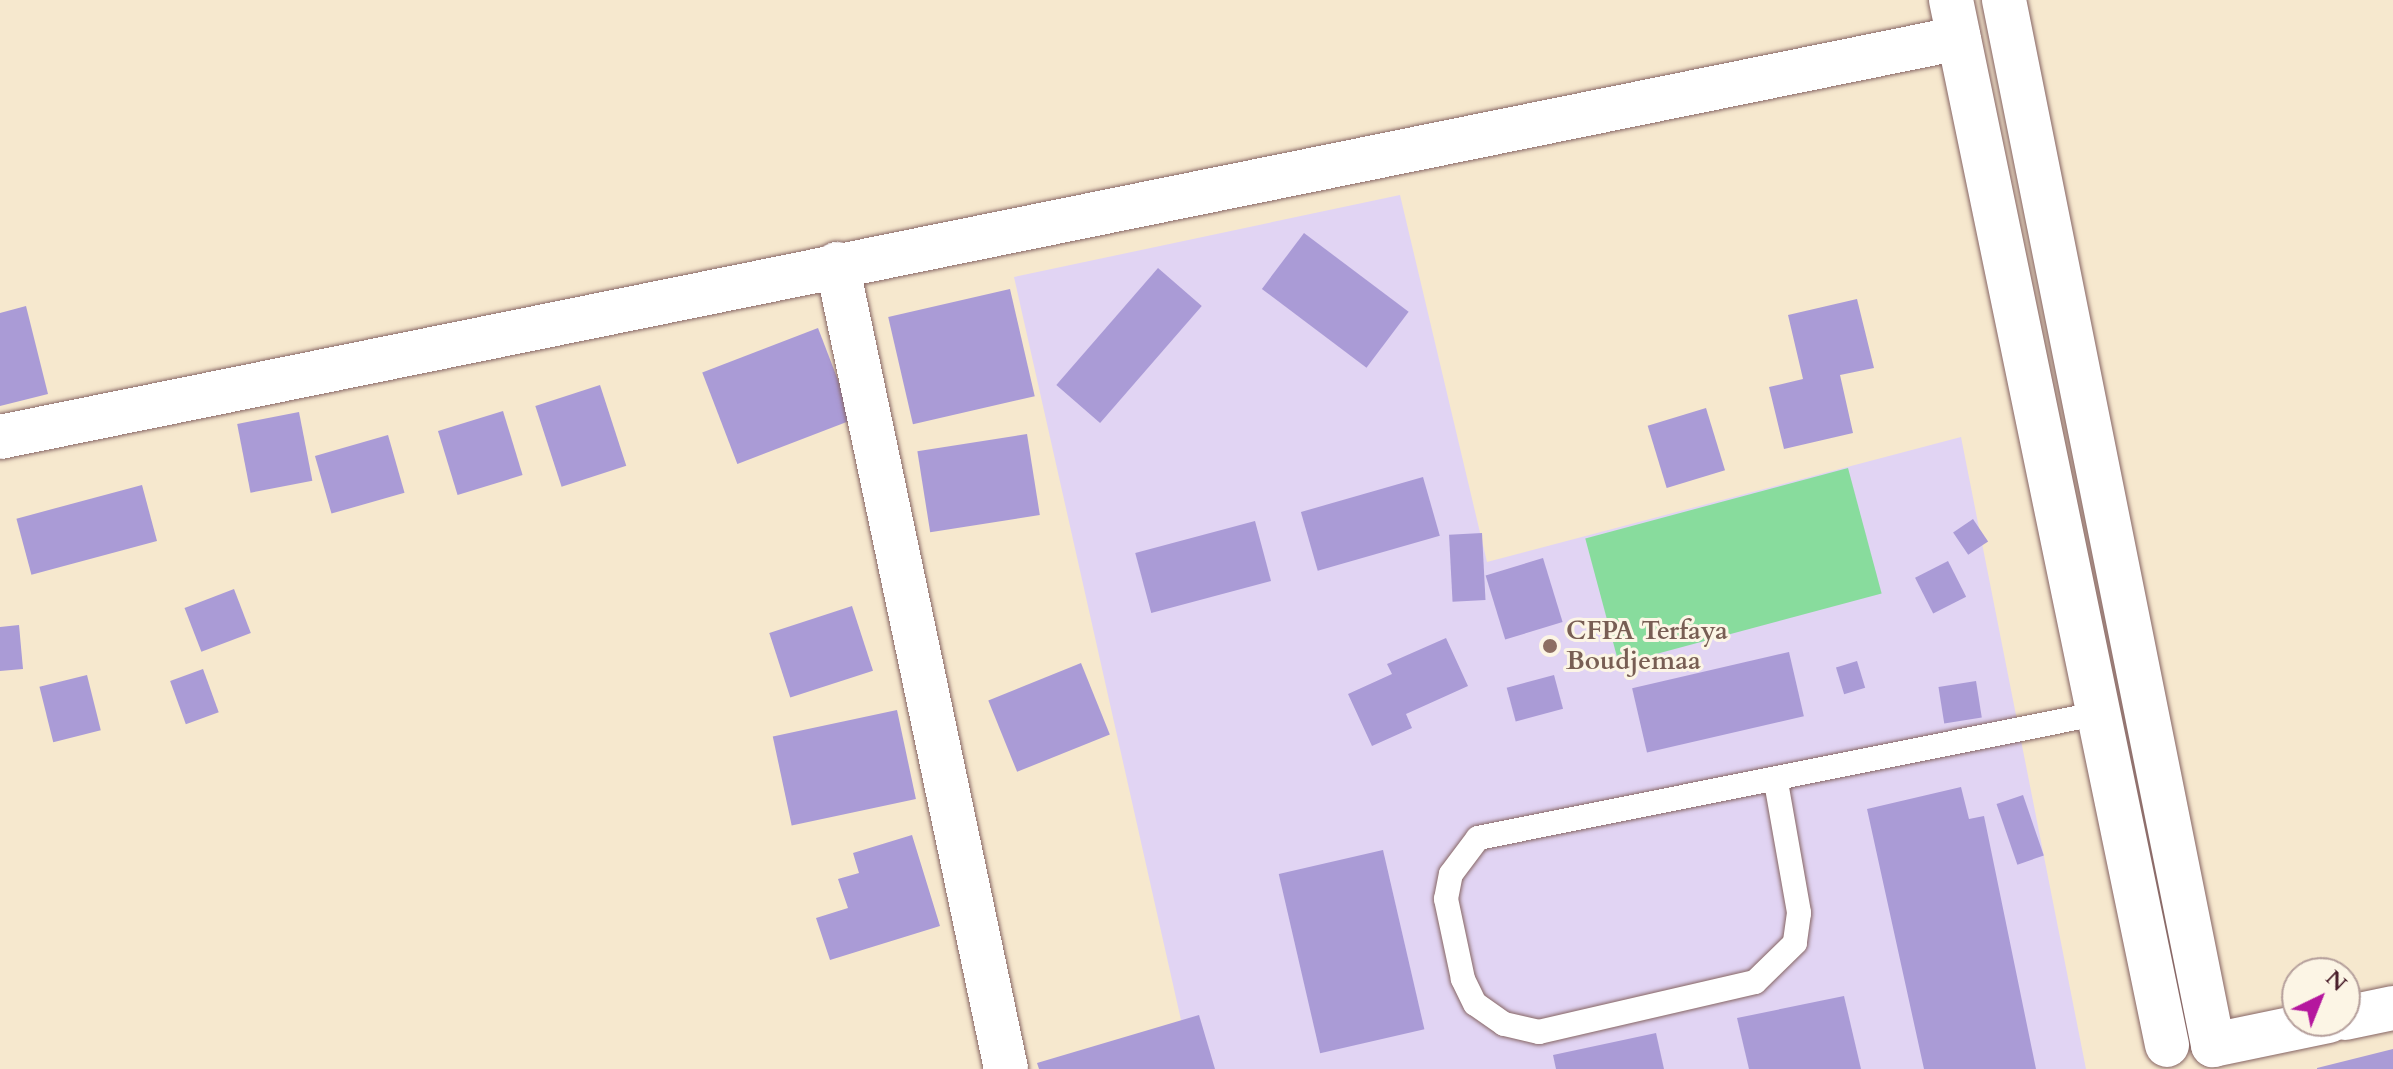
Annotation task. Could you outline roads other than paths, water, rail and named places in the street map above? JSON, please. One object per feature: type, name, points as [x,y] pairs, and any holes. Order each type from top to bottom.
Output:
[{"type":"main road","points":[[2004,0],[2213,1045],[2281,1031]]},
{"type":"main road","points":[[0,437],[837,264],[1955,19],[2096,714],[2167,1045]]},
{"type":"main road","points":[[837,264],[1006,1069]]},
{"type":"main road","points":[[2361,1015],[2393,1008]]},
{"type":"lane","points":[[1776,782],[1799,913],[1795,943],[1755,982],[1539,1032],[1504,1024],[1475,1004],[1463,979],[1446,899],[1451,874],[1478,838],[1776,782],[2096,714]]},
{"type":"place","name":"CFPA Terfaya Boudjemaa","points":[[1550,646]]}]
